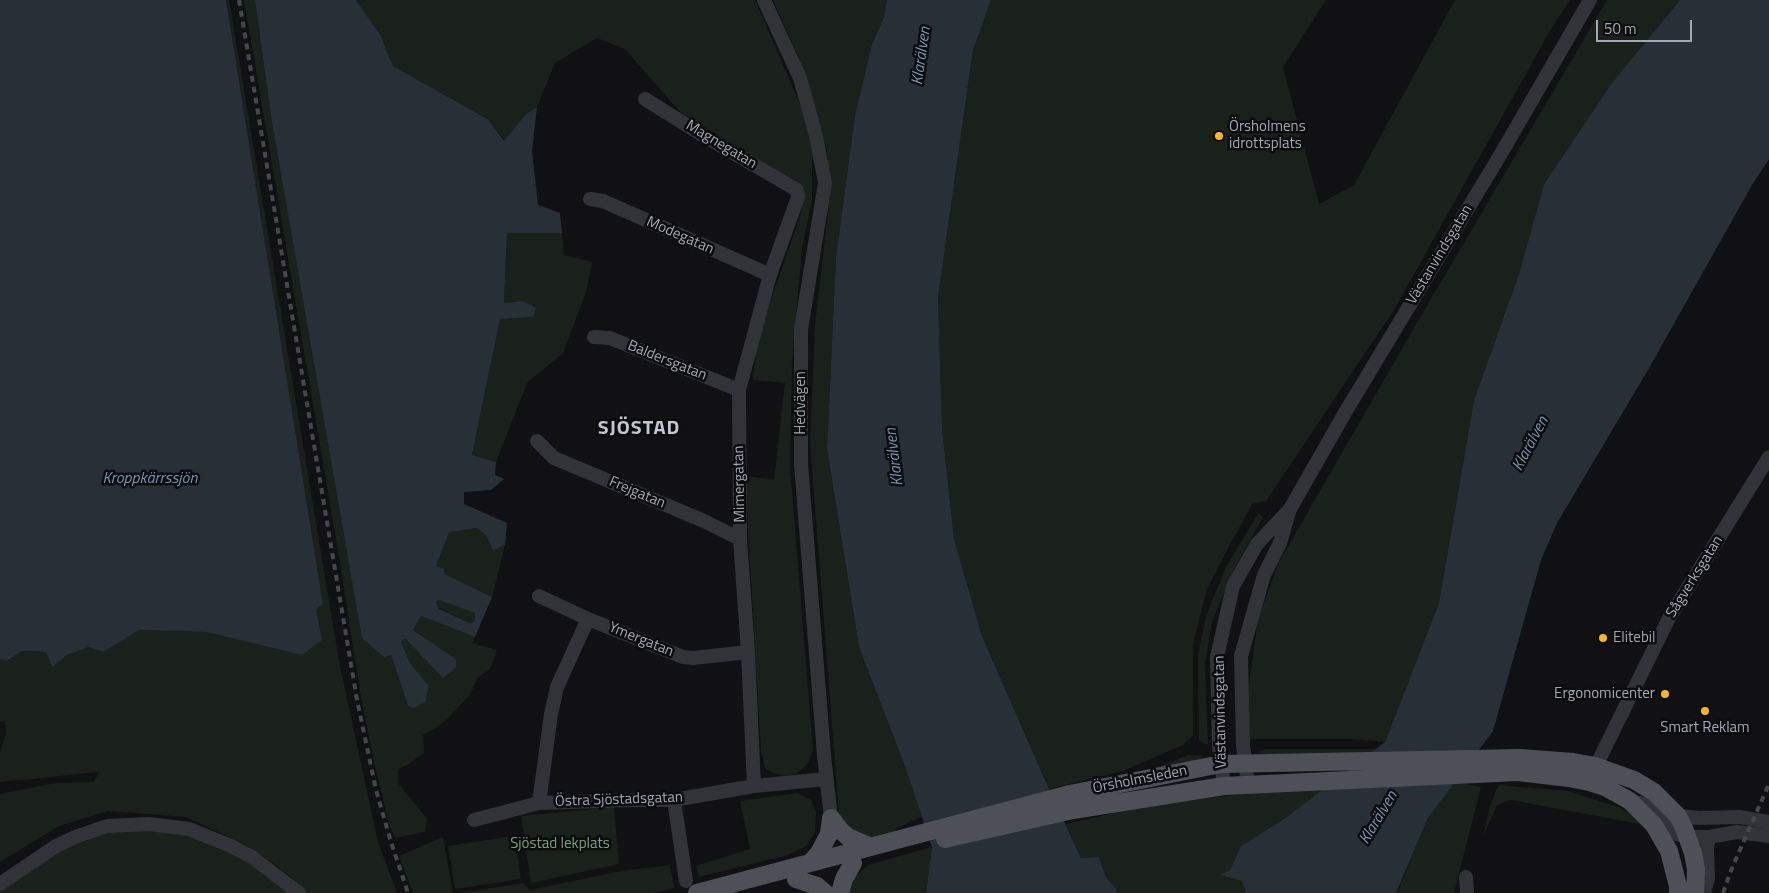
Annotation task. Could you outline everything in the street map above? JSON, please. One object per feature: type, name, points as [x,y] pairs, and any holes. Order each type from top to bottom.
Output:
[{"type":"main road","name":"Örsholmsleden","points":[[742,893],[853,863],[909,842],[1221,764],[1319,762],[1519,765]]},
{"type":"main road","name":"Örsholmsleden","points":[[1072,802],[1224,786],[1573,762],[1592,774]]},
{"type":"main road","points":[[1592,774],[1605,786],[1630,800],[1654,825],[1669,851],[1678,893]]},
{"type":"main road","points":[[1592,774],[1634,780],[1654,792],[1678,816],[1688,837],[1696,869],[1695,893]]},
{"type":"main road","points":[[831,818],[848,837],[871,846]]},
{"type":"main road","points":[[810,863],[819,853],[828,834],[831,818]]},
{"type":"main road","name":"Örsholmsleden","points":[[692,887],[810,863],[871,846],[909,842]]},
{"type":"main road","points":[[840,893],[844,879],[853,863]]},
{"type":"main road","points":[[796,879],[817,886],[825,893]]},
{"type":"street","name":"Hedvägen","points":[[764,0],[800,78],[816,136],[825,183],[801,329],[801,464],[826,779],[831,818]]},
{"type":"street","name":"Västanvindsgatan","points":[[1248,785],[1242,745],[1241,656],[1264,576],[1280,543],[1290,509],[1346,411],[1502,152],[1590,0]]},
{"type":"street","name":"Magnegatan","points":[[645,99],[797,190]]},
{"type":"street","name":"Mimergatan","points":[[754,786],[748,652],[740,539],[739,390],[770,275],[798,198],[797,190]]},
{"type":"street","name":"Modegatan","points":[[590,199],[603,202],[770,275]]},
{"type":"street","name":"Baldersgatan","points":[[594,337],[610,338],[739,390]]},
{"type":"street","name":"Frejgatan","points":[[537,441],[554,458],[704,521],[740,539]]},
{"type":"street","name":"Sågverksgatan","points":[[1592,774],[1669,618],[1769,457]]},
{"type":"street","name":"Västanvindsgatan","points":[[1224,786],[1221,764],[1218,657],[1233,586],[1257,544],[1290,509]]},
{"type":"street","name":"Ymergatan","points":[[539,596],[588,619],[683,657],[693,658],[748,652]]},
{"type":"street","points":[[539,804],[551,714],[557,686],[588,619]]},
{"type":"street","name":"Östra Sjöstadsgatan","points":[[474,820],[539,804],[674,800],[754,786],[826,779]]},
{"type":"street","points":[[674,800],[692,887]]},
{"type":"street","points":[[1630,800],[1644,804],[1677,834],[1688,837],[1709,837],[1737,832],[1769,836]]},
{"type":"street","points":[[1678,816],[1699,818],[1740,817],[1769,822]]},
{"type":"street","points":[[3,879],[56,846],[83,834],[107,826],[149,824],[189,830],[231,846],[252,857],[299,893]]},
{"type":"street","points":[[1704,893],[1708,878],[1707,848],[1709,837]]},
{"type":"street","points":[[1466,877],[1467,893]]},
{"type":"green space","points":[[226,0],[229,0],[339,661],[378,842],[397,893],[308,893],[280,868],[246,845],[186,817],[108,811],[59,826],[0,862],[0,794],[56,783],[94,782],[99,772],[0,782],[0,752],[6,733],[5,722],[0,721],[0,659],[8,661],[22,651],[46,652],[52,667],[67,655],[89,647],[104,652],[139,630],[206,632],[302,655],[322,640],[316,610],[323,604]]},
{"type":"green space","points":[[244,0],[255,0],[271,116],[391,655],[408,706],[429,686],[410,663],[401,642],[405,638],[443,677],[456,659],[413,630],[421,616],[475,637],[472,643],[497,650],[490,669],[478,677],[470,695],[447,719],[423,735],[424,753],[398,769],[398,783],[427,819],[425,832],[395,838],[389,824],[375,766],[360,692],[341,569]]},
{"type":"green space","points":[[356,0],[755,0],[806,118],[812,152],[812,200],[802,249],[792,361],[790,467],[813,750],[808,763],[798,773],[785,776],[773,773],[765,768],[761,751],[745,476],[774,480],[785,383],[753,380],[757,341],[801,213],[804,189],[679,111],[625,49],[597,38],[555,63],[537,107],[526,114],[505,141],[489,120],[393,66],[381,36]]},
{"type":"green space","points":[[773,0],[887,0],[884,17],[872,44],[855,115],[836,257],[827,449],[859,647],[906,769],[922,817],[905,824],[881,838],[865,838],[852,831],[843,822],[839,814],[810,444],[815,325],[830,194],[827,150],[799,58]]},
{"type":"green space","points":[[991,0],[1326,0],[1283,67],[1319,204],[1354,185],[1455,0],[1570,0],[1551,29],[1394,310],[1266,501],[1252,504],[1207,589],[1193,644],[1193,735],[1183,745],[1123,771],[1049,789],[982,636],[954,539],[942,428],[938,297],[973,50]]},
{"type":"green space","points":[[1607,0],[1680,0],[1612,83],[1544,184],[1519,274],[1474,400],[1439,603],[1385,742],[1352,739],[1249,739],[1247,700],[1258,619],[1279,562]]},
{"type":"green space","points":[[507,233],[562,233],[564,255],[592,262],[586,292],[563,353],[527,383],[496,462],[472,455],[500,319],[533,317],[523,301],[504,303]]},
{"type":"green space","points":[[1258,514],[1263,517],[1233,571],[1212,621],[1205,665],[1208,745],[1199,740],[1198,656],[1206,616],[1226,567]]},
{"type":"green space","points":[[477,528],[486,535],[493,549],[505,545],[492,597],[445,574],[444,569],[436,566],[449,531]]},
{"type":"green space","points":[[439,599],[475,613],[475,621],[470,623],[439,608],[436,602]]},
{"type":"green space","points":[[1266,749],[1376,749],[1371,753],[1267,755],[1258,752]]},
{"type":"green space","points":[[1189,755],[1204,756],[1193,765],[1134,776]]},
{"type":"green space","points":[[1454,782],[1481,787],[1454,893],[1397,893],[1428,818]]},
{"type":"green space","points":[[1498,785],[1568,791],[1621,808],[1645,825],[1511,800],[1497,805],[1483,837],[1489,810]]},
{"type":"green space","points":[[1326,787],[1284,819],[1241,846],[1230,870],[1219,875],[1242,881],[1246,893],[1119,893],[1106,877],[1099,857],[1081,858],[1066,824],[1141,807],[1240,794]]},
{"type":"green space","points":[[797,793],[811,800],[816,812],[815,832],[806,846],[788,855],[699,877],[696,866],[750,849],[740,801]]},
{"type":"green space","name":"Sjöstad lekplats","points":[[614,807],[619,864],[531,883],[521,816]]},
{"type":"green space","points":[[121,829],[156,829],[209,838],[253,865],[289,893],[0,893],[0,891],[46,856],[88,836]]},
{"type":"green space","points":[[514,836],[521,879],[455,889],[448,846]]},
{"type":"green space","points":[[443,837],[453,893],[413,893],[399,856]]},
{"type":"green space","points":[[932,847],[926,893],[849,893],[854,878],[868,865]]},
{"type":"green space","points":[[670,865],[674,888],[653,893],[459,893],[523,883],[530,890],[621,871]]},
{"type":"water","name":"Kroppkärrssjön","points":[[0,0],[226,0],[323,604],[316,610],[322,640],[302,655],[206,632],[139,630],[104,652],[89,647],[67,655],[52,667],[46,652],[22,651],[7,661],[0,659]]},
{"type":"water","points":[[255,0],[356,0],[381,36],[393,66],[489,120],[504,141],[526,114],[537,107],[532,151],[538,205],[560,213],[562,233],[507,233],[504,303],[523,301],[536,308],[533,317],[500,319],[472,455],[496,462],[495,475],[504,479],[491,490],[464,492],[464,504],[507,523],[505,545],[493,550],[486,535],[477,528],[449,532],[436,566],[444,569],[445,574],[492,597],[475,637],[421,616],[413,630],[456,659],[456,667],[443,678],[405,638],[401,642],[410,663],[429,686],[425,702],[414,708],[408,706],[391,655],[384,657],[362,638],[271,116]],"holes":[[[439,600],[475,613],[475,621],[470,623],[439,609],[436,602]]]},
{"type":"water","name":"Klarälven","points":[[887,0],[991,0],[973,50],[938,297],[942,428],[954,539],[982,636],[1081,858],[1099,857],[1106,877],[1119,893],[926,893],[932,847],[906,769],[859,647],[827,449],[836,257],[855,115],[872,44],[884,17]]},
{"type":"water","name":"Klarälven","points":[[1680,0],[1769,0],[1769,159],[1752,185],[1648,370],[1557,523],[1541,560],[1493,731],[1428,818],[1396,893],[1246,893],[1242,881],[1219,875],[1230,870],[1241,846],[1284,819],[1385,742],[1439,603],[1474,400],[1519,274],[1544,184],[1612,83]]},
{"type":"railway","points":[[239,0],[357,700],[376,790],[408,893]]},
{"type":"railway","points":[[1723,893],[1769,784]]},
{"type":"place","name":"Örsholmens idrottsplats","points":[[1219,136]]},
{"type":"place","name":"Elitebil","points":[[1603,638]]},
{"type":"place","name":"Ergonomicenter","points":[[1665,694]]},
{"type":"place","name":"Smart Reklam","points":[[1705,711]]},
{"type":"district","name":"SJÖSTAD","points":[[639,429]]}]
